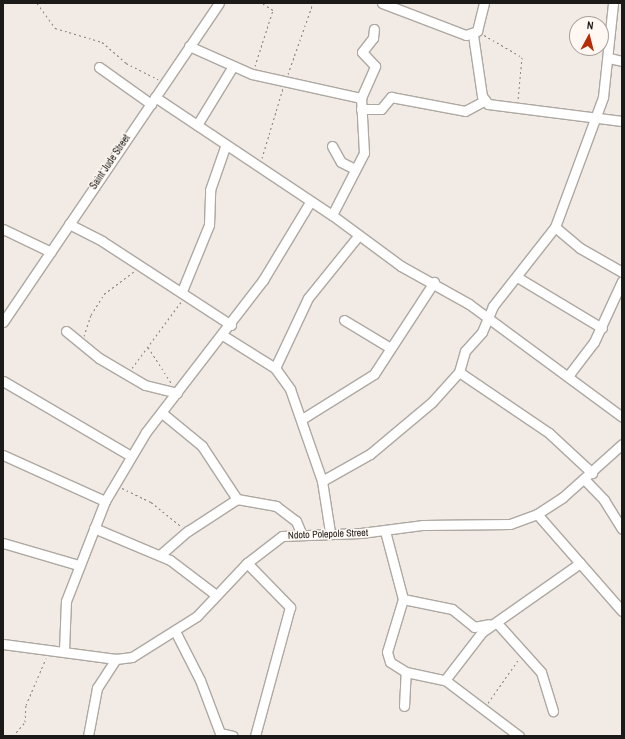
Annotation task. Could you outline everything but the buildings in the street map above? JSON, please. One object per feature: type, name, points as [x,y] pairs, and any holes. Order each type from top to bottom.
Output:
[{"type":"street","name":"Saint Jude Street","points":[[3,322],[219,3]]},
{"type":"street","points":[[382,3],[403,7],[466,35],[475,33]]},
{"type":"street","points":[[484,3],[475,33],[484,101]]},
{"type":"street","points":[[322,481],[384,444],[459,372],[465,351],[490,319],[493,306],[517,277],[554,227],[596,118],[610,58],[613,3]]},
{"type":"street","points":[[332,215],[342,201],[355,169],[364,153],[361,98],[374,66],[362,49],[373,38],[374,28]]},
{"type":"street","points":[[189,46],[252,74],[361,98]]},
{"type":"street","points":[[610,58],[622,61]]},
{"type":"street","points":[[197,125],[233,66]]},
{"type":"street","points":[[99,68],[153,101],[197,125],[225,147],[258,166],[310,202],[332,215],[358,236],[401,266],[434,282],[490,319],[516,342],[568,376],[622,417]]},
{"type":"street","points":[[361,109],[381,109],[391,97],[465,111],[484,101],[517,109],[622,121]]},
{"type":"street","points":[[332,146],[340,162],[355,169]]},
{"type":"street","points":[[184,293],[209,225],[210,190],[225,147]]},
{"type":"street","points":[[64,650],[66,601],[78,565],[105,501],[114,484],[131,456],[176,392],[224,336],[310,202]]},
{"type":"street","points":[[69,224],[142,266],[231,325]]},
{"type":"street","points":[[554,227],[580,248],[622,272]]},
{"type":"street","points":[[3,229],[51,252]]},
{"type":"street","points":[[275,368],[308,298],[358,236]]},
{"type":"street","points":[[517,277],[602,328]]},
{"type":"street","points":[[568,376],[602,328],[622,281]]},
{"type":"street","points":[[302,419],[365,382],[389,347],[401,337],[434,282]]},
{"type":"street","points":[[344,320],[389,347]]},
{"type":"street","points":[[66,331],[128,376],[159,390],[176,392]]},
{"type":"street","points":[[224,336],[275,368],[290,390],[302,419],[322,481],[330,532]]},
{"type":"street","points":[[459,372],[549,433],[592,473]]},
{"type":"street","points":[[3,381],[131,456]]},
{"type":"street","points":[[162,413],[202,446],[237,499]]},
{"type":"street","name":"Ndoto Polepole Street","points":[[3,644],[50,648],[116,659],[132,657],[175,631],[216,595],[247,563],[282,536],[301,533],[385,531],[438,524],[498,526],[537,514],[585,480],[622,444]]},
{"type":"street","points":[[3,454],[105,501]]},
{"type":"street","points":[[585,480],[604,500],[622,528]]},
{"type":"street","points":[[160,555],[188,531],[237,499],[276,506],[296,521],[301,533]]},
{"type":"street","points":[[537,514],[622,611]]},
{"type":"street","points":[[94,528],[160,555],[179,565],[216,595]]},
{"type":"street","points":[[385,531],[403,599],[388,656],[406,672],[445,680],[519,736]]},
{"type":"street","points":[[3,543],[78,565]]},
{"type":"street","points":[[247,563],[290,607],[255,736]]},
{"type":"street","points":[[445,680],[482,632],[500,621],[580,564]]},
{"type":"street","points":[[403,599],[452,609],[474,627],[500,621]]},
{"type":"street","points":[[500,621],[541,672],[552,711]]},
{"type":"street","points":[[175,631],[221,735],[233,736]]},
{"type":"street","points":[[88,736],[97,688],[116,659]]},
{"type":"street","points":[[404,706],[406,672]]},
{"type":"path","points":[[37,3],[55,28],[102,42],[141,72],[165,82]]},
{"type":"path","points":[[252,74],[273,10],[262,3]]},
{"type":"path","points":[[258,166],[266,152],[285,81],[313,3]]},
{"type":"path","points":[[475,33],[522,57],[517,109]]},
{"type":"path","points":[[82,344],[90,315],[104,294],[142,266]]},
{"type":"path","points":[[128,376],[184,293]]},
{"type":"path","points":[[148,346],[165,368],[176,392]]},
{"type":"path","points":[[114,484],[151,502],[188,531]]},
{"type":"path","points":[[13,736],[25,722],[34,680],[50,648]]},
{"type":"path","points":[[485,709],[524,652]]}]
